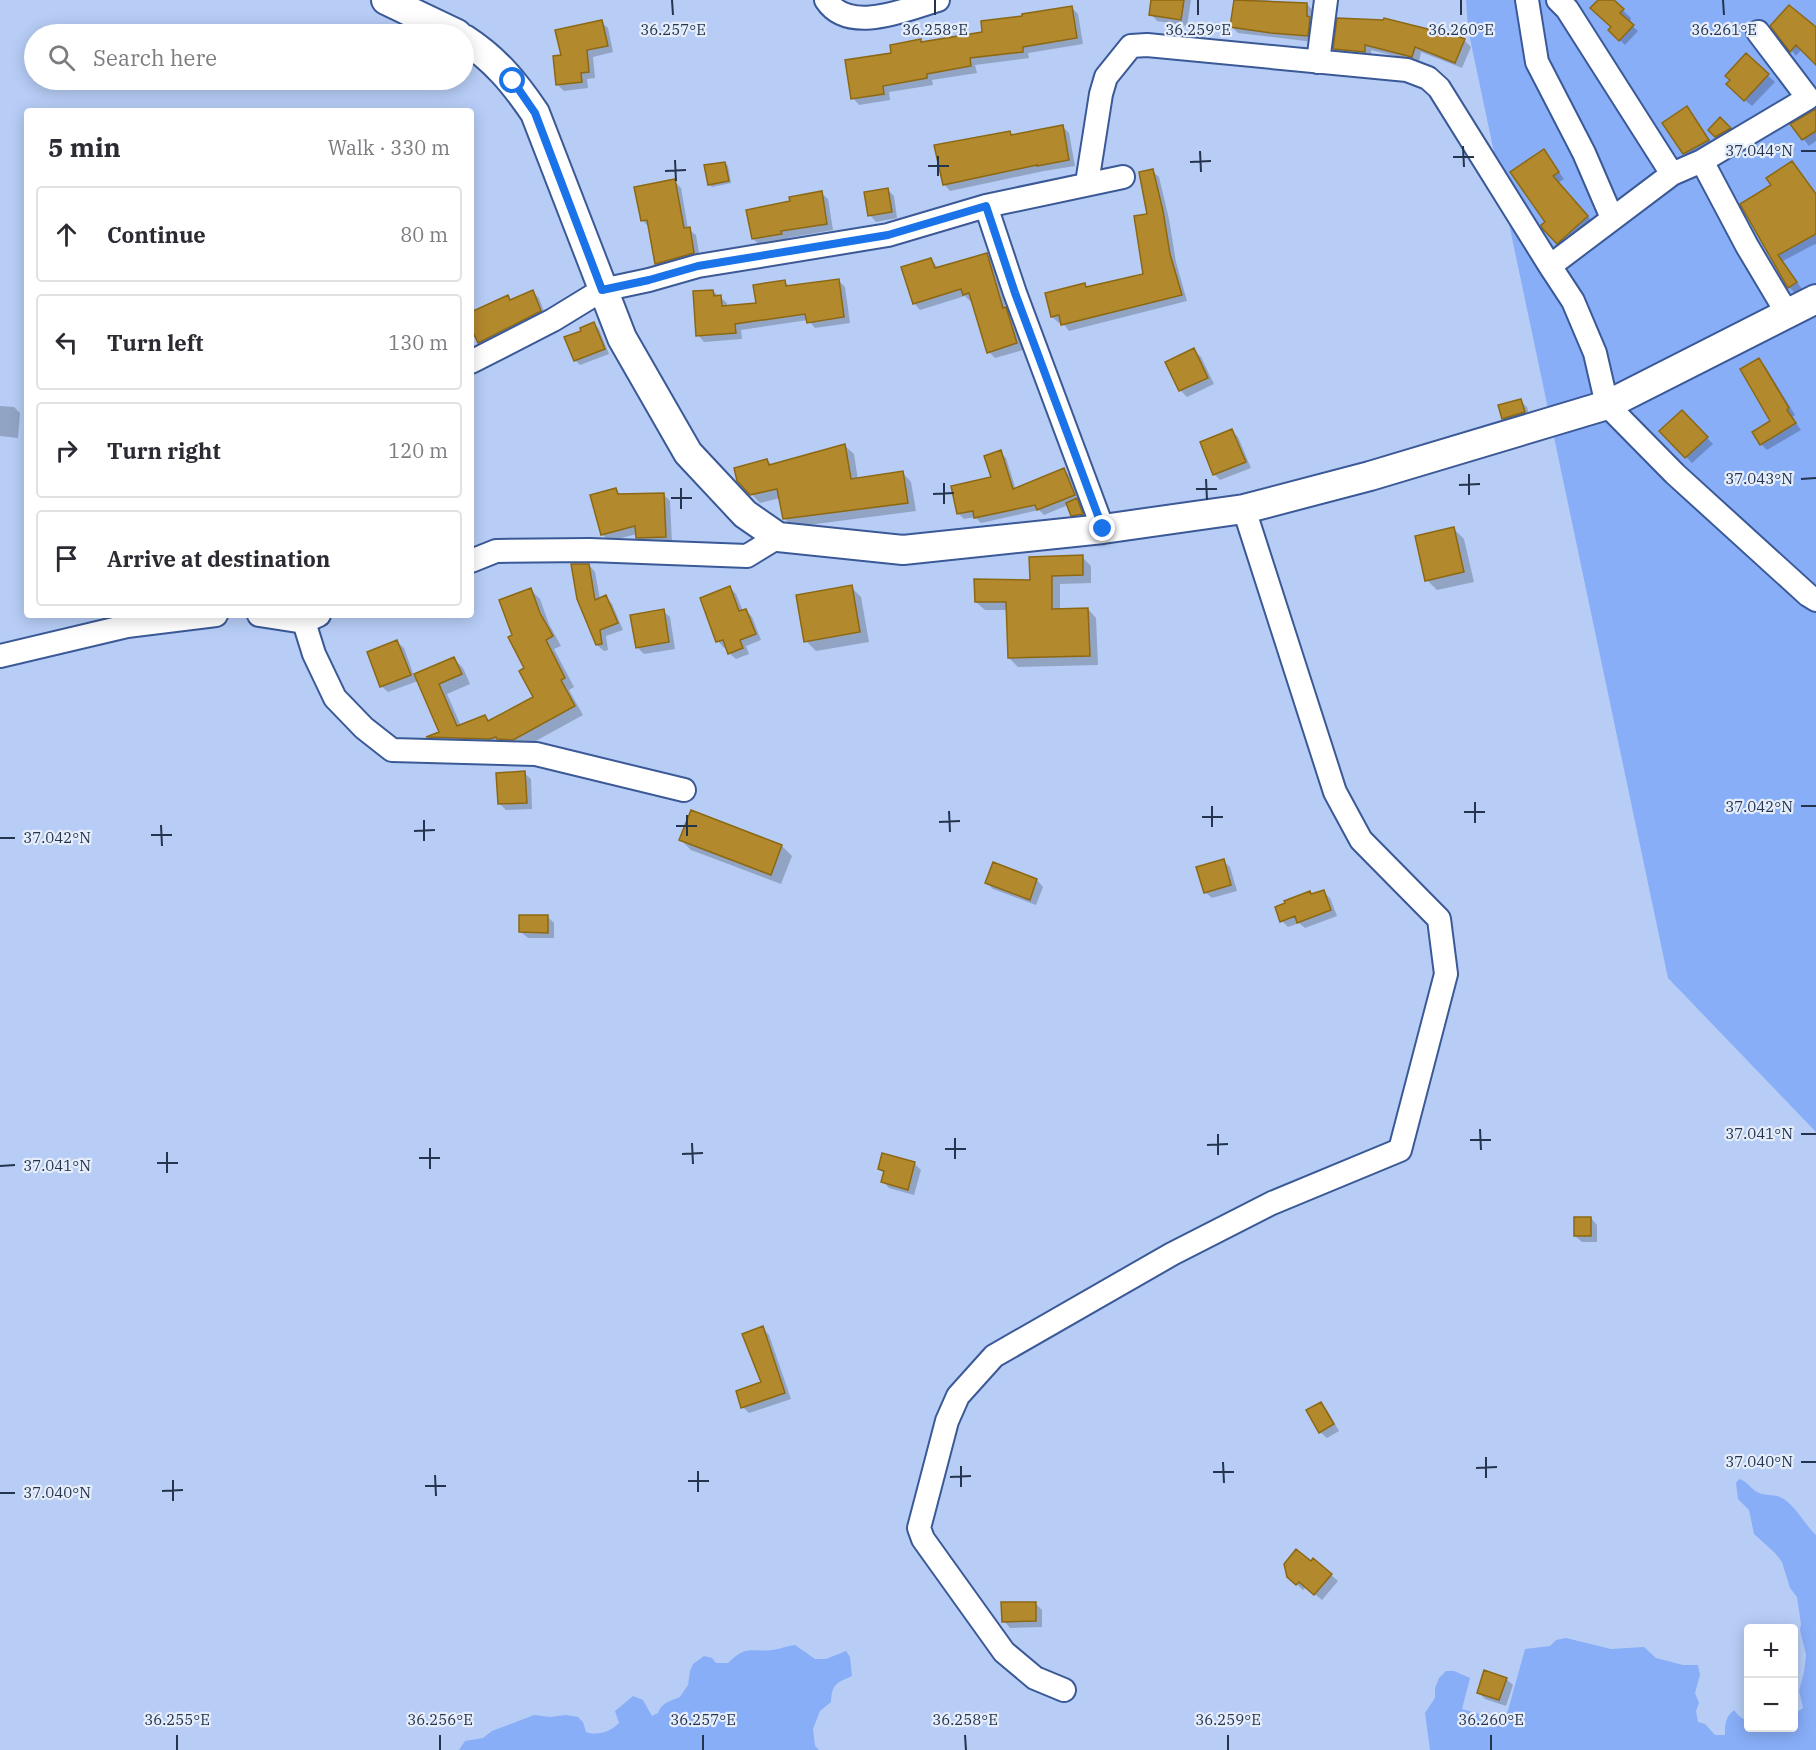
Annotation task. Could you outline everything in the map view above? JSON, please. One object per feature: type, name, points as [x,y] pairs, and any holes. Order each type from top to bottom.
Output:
[{"type":"street","points":[[386,0],[436,24]]},
{"type":"street","points":[[826,0],[843,15],[856,18],[880,17],[938,0]]},
{"type":"street","points":[[1318,62],[1326,0]]},
{"type":"street","points":[[1527,0],[1537,62],[1584,153],[1612,218]]},
{"type":"street","points":[[1558,0],[1567,9],[1672,174]]},
{"type":"street","points":[[1550,266],[1672,174],[1702,161],[1808,98],[1758,32]]},
{"type":"street","points":[[474,45],[483,51],[513,81],[535,113],[622,338],[688,453],[746,514],[778,537],[903,550],[1103,529],[1244,509],[1370,476],[1607,405],[1816,299]]},
{"type":"street","points":[[1087,183],[1101,94],[1106,77],[1131,46],[1147,45],[1407,70],[1428,78],[1439,88],[1573,301],[1595,352],[1607,405],[1675,474],[1816,600]]},
{"type":"street","points":[[1702,161],[1747,246],[1787,313]]},
{"type":"street","points":[[474,360],[553,320],[602,290],[698,266],[888,235],[986,206],[1123,177]]},
{"type":"street","points":[[986,206],[1015,293],[1103,529]]},
{"type":"street","points":[[1064,1690],[1035,1678],[1004,1652],[923,1539],[919,1528],[947,1422],[958,1396],[994,1356],[1172,1254],[1272,1203],[1400,1150],[1446,974],[1439,919],[1361,840],[1335,792],[1244,509]]},
{"type":"street","points":[[474,560],[496,551],[590,550],[747,556],[778,537]]},
{"type":"street","points":[[0,656],[127,626],[192,618]]},
{"type":"street","points":[[312,618],[314,654],[335,698],[364,728],[392,750],[536,754],[684,790]]},
{"type":"shaded area","points":[[1466,0],[1816,0],[1816,1132],[1668,978],[1468,29]]},
{"type":"shaded area","points":[[1739,1479],[1760,1493],[1785,1500],[1816,1535],[1816,1750],[1430,1750],[1425,1713],[1435,1698],[1435,1688],[1439,1678],[1446,1671],[1454,1671],[1470,1678],[1462,1709],[1505,1721],[1525,1649],[1550,1646],[1556,1640],[1566,1638],[1611,1649],[1644,1647],[1656,1658],[1683,1665],[1698,1665],[1700,1675],[1695,1693],[1699,1703],[1696,1711],[1698,1722],[1705,1724],[1715,1735],[1725,1735],[1727,1718],[1734,1710],[1744,1719],[1744,1732],[1798,1732],[1798,1711],[1803,1708],[1799,1691],[1806,1655],[1800,1630],[1797,1597],[1790,1588],[1782,1562],[1754,1534],[1749,1510],[1738,1499],[1736,1483]]},
{"type":"shaded area","points":[[795,1645],[815,1659],[826,1659],[846,1651],[850,1657],[852,1676],[836,1685],[832,1691],[831,1702],[820,1711],[813,1729],[815,1746],[819,1750],[459,1750],[465,1741],[483,1738],[492,1731],[534,1715],[578,1717],[583,1722],[586,1732],[595,1734],[604,1732],[619,1723],[615,1711],[633,1696],[643,1700],[652,1716],[658,1713],[664,1704],[680,1697],[688,1685],[693,1664],[704,1656],[712,1658],[716,1663],[728,1663],[744,1652],[772,1650]]},
{"type":"building","points":[[1151,0],[1184,0],[1181,20],[1149,15]]},
{"type":"building","points":[[1234,0],[1307,3],[1307,16],[1310,17],[1308,36],[1230,27]]},
{"type":"building","points":[[1598,0],[1614,0],[1624,9],[1620,13],[1634,25],[1619,41],[1608,30],[1611,27],[1590,8]]},
{"type":"building","points":[[1789,5],[1816,27],[1816,65],[1796,45],[1790,52],[1770,26]]},
{"type":"building","points":[[1072,6],[1077,38],[1023,47],[1023,52],[970,58],[971,66],[927,74],[927,78],[883,86],[884,94],[851,99],[845,60],[891,53],[890,45],[982,32],[981,21]]},
{"type":"building","points":[[1337,18],[1383,20],[1384,18],[1436,31],[1437,28],[1465,39],[1455,63],[1415,47],[1412,57],[1365,45],[1365,52],[1333,49]]},
{"type":"building","points":[[602,20],[608,46],[587,50],[589,72],[581,73],[582,82],[556,85],[553,56],[561,55],[555,30]]},
{"type":"building","points":[[1746,53],[1769,74],[1744,101],[1726,84],[1730,80],[1725,76]]},
{"type":"building","points":[[1687,106],[1709,140],[1683,154],[1662,123]]},
{"type":"building","points":[[1816,109],[1816,131],[1802,140],[1790,124]]},
{"type":"building","points":[[1720,117],[1731,128],[1715,137],[1708,130]]},
{"type":"building","points":[[1063,125],[1069,160],[943,185],[934,145],[1010,131],[1011,135]]},
{"type":"building","points":[[1544,149],[1559,172],[1553,176],[1588,216],[1557,244],[1542,228],[1541,225],[1545,222],[1510,172]]},
{"type":"building","points":[[1792,161],[1816,194],[1816,234],[1778,255],[1797,282],[1788,288],[1740,204],[1771,185],[1766,178]]},
{"type":"building","points":[[725,162],[729,181],[708,185],[704,165]]},
{"type":"building","points":[[1153,169],[1170,254],[1182,295],[1061,325],[1059,315],[1051,317],[1045,293],[1085,283],[1086,287],[1143,274],[1134,216],[1147,214],[1139,172]]},
{"type":"building","points":[[675,179],[684,228],[690,227],[694,253],[655,264],[647,220],[641,221],[634,187]]},
{"type":"building","points":[[888,188],[892,212],[868,216],[864,192]]},
{"type":"building","points":[[822,191],[827,224],[781,231],[782,234],[752,239],[746,210],[790,201],[789,197]]},
{"type":"building","points":[[987,253],[1003,308],[1006,307],[1017,343],[987,353],[969,293],[963,295],[961,289],[913,304],[901,267],[931,258],[935,268]]},
{"type":"building","points":[[839,279],[844,317],[807,323],[805,314],[735,324],[736,333],[696,336],[693,291],[713,290],[714,296],[721,295],[722,306],[756,303],[753,285],[785,280],[786,286]]},
{"type":"building","points":[[533,290],[541,311],[478,343],[474,334],[474,311],[508,295],[510,300]]},
{"type":"building","points":[[594,322],[605,349],[574,361],[564,337],[581,331],[580,328]]},
{"type":"building","points":[[1194,348],[1208,378],[1179,391],[1165,362]]},
{"type":"building","points":[[1759,358],[1796,423],[1760,445],[1752,432],[1770,421],[1740,369]]},
{"type":"building","points":[[1521,399],[1525,412],[1502,419],[1498,405]]},
{"type":"building","points":[[1682,410],[1708,437],[1685,458],[1659,431]]},
{"type":"building","points":[[1232,429],[1246,462],[1213,475],[1200,442]]},
{"type":"building","points":[[845,444],[851,479],[903,471],[908,503],[783,519],[777,489],[750,495],[737,481],[734,468],[767,459],[769,465]]},
{"type":"building","points":[[1001,450],[1013,489],[1064,468],[1075,495],[1037,510],[1035,505],[974,518],[973,511],[957,514],[951,486],[991,477],[984,456]]},
{"type":"building","points":[[616,488],[618,494],[664,493],[666,537],[636,538],[635,526],[601,535],[590,495]]},
{"type":"building","points":[[1077,498],[1083,514],[1071,516],[1066,503]]},
{"type":"building","points":[[1454,527],[1464,572],[1425,581],[1415,536]]},
{"type":"building","points":[[1083,555],[1083,575],[1052,576],[1052,609],[1088,608],[1090,656],[1008,658],[1006,602],[975,602],[974,579],[1030,580],[1029,557]]},
{"type":"building","points":[[571,564],[589,564],[595,600],[606,595],[618,623],[600,630],[602,644],[596,645],[577,599]]},
{"type":"building","points":[[852,585],[860,632],[804,642],[796,595]]},
{"type":"building","points":[[730,586],[739,611],[746,609],[756,634],[740,640],[743,648],[728,654],[723,640],[716,642],[700,598]]},
{"type":"building","points":[[531,588],[540,613],[553,636],[546,640],[565,678],[561,680],[575,706],[513,740],[496,737],[490,739],[426,737],[439,732],[414,674],[454,657],[462,674],[439,684],[457,726],[485,715],[488,721],[533,697],[519,671],[524,668],[508,637],[512,635],[499,600]]},
{"type":"building","points":[[664,609],[669,642],[636,648],[630,615]]},
{"type":"building","points":[[397,640],[411,675],[380,687],[367,652]]},
{"type":"building","points":[[525,771],[527,803],[498,804],[496,773]]},
{"type":"building","points":[[691,810],[782,845],[771,875],[679,840]]},
{"type":"building","points":[[1224,859],[1231,885],[1204,893],[1196,867]]},
{"type":"building","points":[[993,862],[1037,879],[1030,900],[985,883]]},
{"type":"building","points":[[1324,890],[1331,910],[1297,923],[1295,916],[1280,922],[1275,907],[1310,891],[1311,894]]},
{"type":"building","points":[[519,915],[548,915],[548,933],[519,932]]},
{"type":"building","points":[[882,1153],[915,1162],[908,1190],[881,1182],[884,1171],[878,1169]]},
{"type":"building","points":[[1574,1217],[1591,1217],[1591,1236],[1574,1236]]},
{"type":"building","points":[[763,1326],[785,1393],[741,1408],[736,1391],[761,1382],[742,1334]]},
{"type":"building","points":[[1321,1402],[1334,1424],[1319,1433],[1306,1410]]},
{"type":"building","points":[[1296,1549],[1311,1561],[1313,1558],[1332,1574],[1314,1595],[1299,1582],[1296,1585],[1287,1577],[1284,1564]]},
{"type":"building","points":[[1001,1602],[1036,1602],[1036,1621],[1002,1622]]},
{"type":"building","points":[[1484,1670],[1507,1678],[1499,1700],[1477,1693]]},
{"type":"route","points":[[513,81],[535,113],[602,290],[698,266],[888,235],[986,206],[1015,293],[1103,529]]}]
